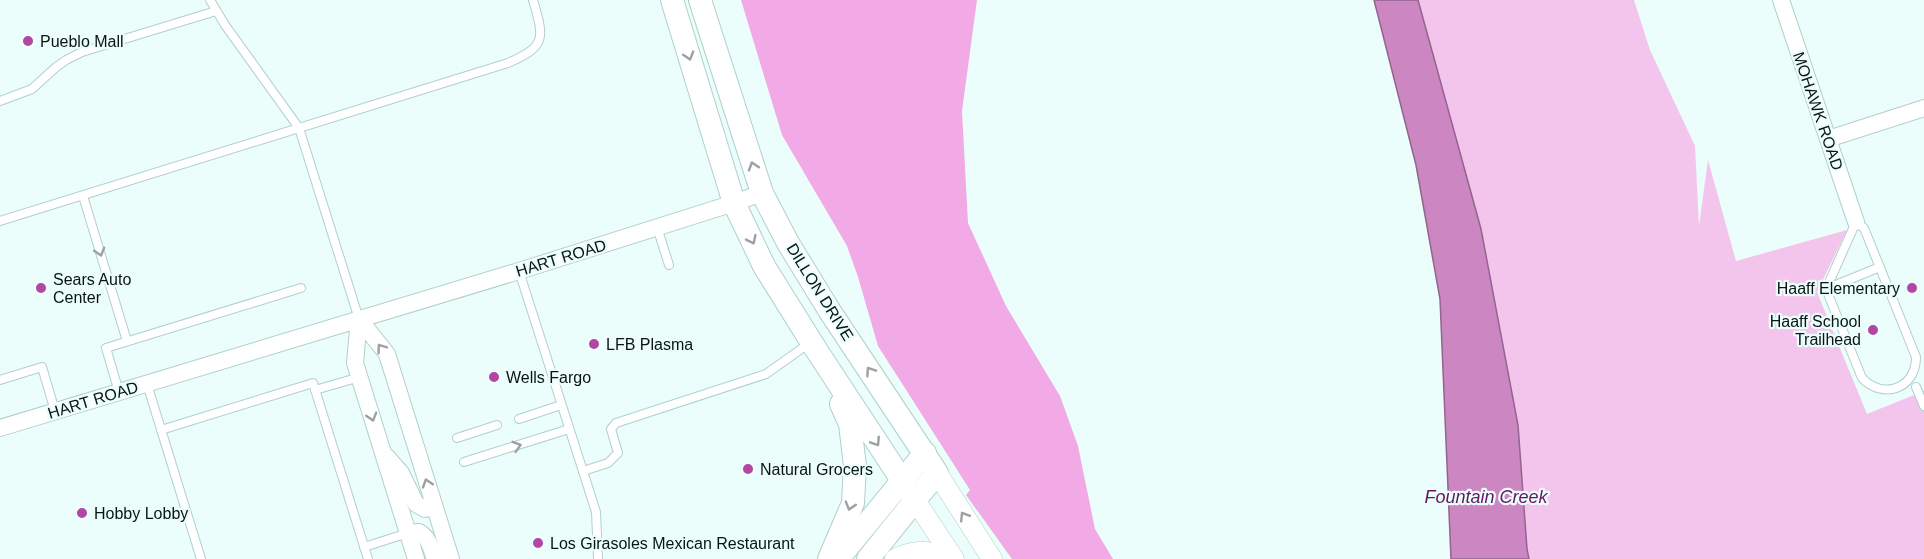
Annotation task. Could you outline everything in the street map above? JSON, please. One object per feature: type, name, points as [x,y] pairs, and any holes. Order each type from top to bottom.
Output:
[{"type":"main road","name":"DILLON DRIVE","points":[[672,0],[734,203],[764,266],[915,500]]},
{"type":"main road","name":"DILLON DRIVE","points":[[700,0],[762,193],[788,243],[829,310],[937,472]]},
{"type":"main road","points":[[814,346],[850,424],[855,466],[853,503],[829,559]]},
{"type":"main road","points":[[838,559],[925,453]]},
{"type":"main road","points":[[868,559],[937,472]]},
{"type":"street","name":"MOHAWK ROAD","points":[[1781,0],[1856,222]]},
{"type":"street","points":[[1828,140],[1924,108]]},
{"type":"street","name":"HART ROAD","points":[[0,428],[519,271],[762,193]]},
{"type":"street","points":[[359,320],[355,363],[416,559]]},
{"type":"street","points":[[359,320],[387,354],[451,559]]},
{"type":"street","points":[[381,449],[400,472],[416,504],[425,509],[434,506]]},
{"type":"street","name":"DILLON DRIVE","points":[[937,472],[992,559]]},
{"type":"street","name":"DILLON DRIVE","points":[[915,500],[954,559]]},
{"type":"street","points":[[408,533],[419,532],[424,535],[435,559]]},
{"type":"street","points":[[896,559],[905,553],[919,552],[938,555],[943,559]]},
{"type":"lane","points":[[210,0],[299,128],[359,320]]},
{"type":"lane","points":[[0,222],[523,57],[539,43],[541,33],[533,0]]},
{"type":"lane","points":[[0,101],[32,89],[60,64],[82,52],[216,11]]},
{"type":"lane","points":[[83,196],[127,341]]},
{"type":"lane","points":[[1856,222],[1864,228],[1880,267],[1916,357],[1916,367],[1912,376],[1898,388],[1889,389],[1870,386],[1862,378],[1826,289],[1856,222]]},
{"type":"lane","points":[[657,227],[669,265]]},
{"type":"lane","points":[[1826,289],[1880,267]]},
{"type":"lane","points":[[519,271],[596,512],[598,559]]},
{"type":"lane","points":[[118,392],[106,348],[301,288]]},
{"type":"lane","points":[[583,471],[608,463],[618,453],[612,429],[616,423],[766,374],[814,346]]},
{"type":"lane","points":[[0,380],[42,367],[55,411]]},
{"type":"lane","points":[[315,390],[360,377]]},
{"type":"lane","points":[[161,430],[313,383],[368,559]]},
{"type":"lane","points":[[147,384],[201,559]]},
{"type":"lane","points":[[1916,387],[1924,405]]},
{"type":"lane","points":[[519,419],[561,405]]},
{"type":"lane","points":[[457,438],[497,425]]},
{"type":"lane","points":[[464,462],[569,429]]},
{"type":"lane","points":[[364,548],[408,533]]},
{"type":"shaded area","points":[[741,0],[977,0],[962,111],[968,223],[1006,306],[1060,396],[1078,446],[1095,529],[1113,559],[1012,559],[966,495],[970,490],[878,346],[847,246],[782,135]]},
{"type":"shaded area","points":[[1418,0],[1634,0],[1650,50],[1695,146],[1699,226],[1708,160],[1736,261],[1847,230],[1817,292],[1867,414],[1924,391],[1924,559],[1529,559],[1518,425],[1481,229]]},
{"type":"water","name":"Fountain Creek","points":[[1374,0],[1418,0],[1481,229],[1518,425],[1529,559],[1451,559],[1440,299],[1416,165]]},
{"type":"place","name":"Pueblo Mall","points":[[28,41]]},
{"type":"place","name":"Sears Auto Center","points":[[41,288]]},
{"type":"place","name":"Haaff Elementary","points":[[1912,288]]},
{"type":"place","name":"Haaff School Trailhead","points":[[1873,330]]},
{"type":"place","name":"LFB Plasma","points":[[594,344]]},
{"type":"place","name":"Wells Fargo","points":[[494,377]]},
{"type":"place","name":"Natural Grocers","points":[[748,469]]},
{"type":"place","name":"Hobby Lobby","points":[[82,513]]},
{"type":"place","name":"Los Girasoles Mexican Restaurant","points":[[538,543]]}]
